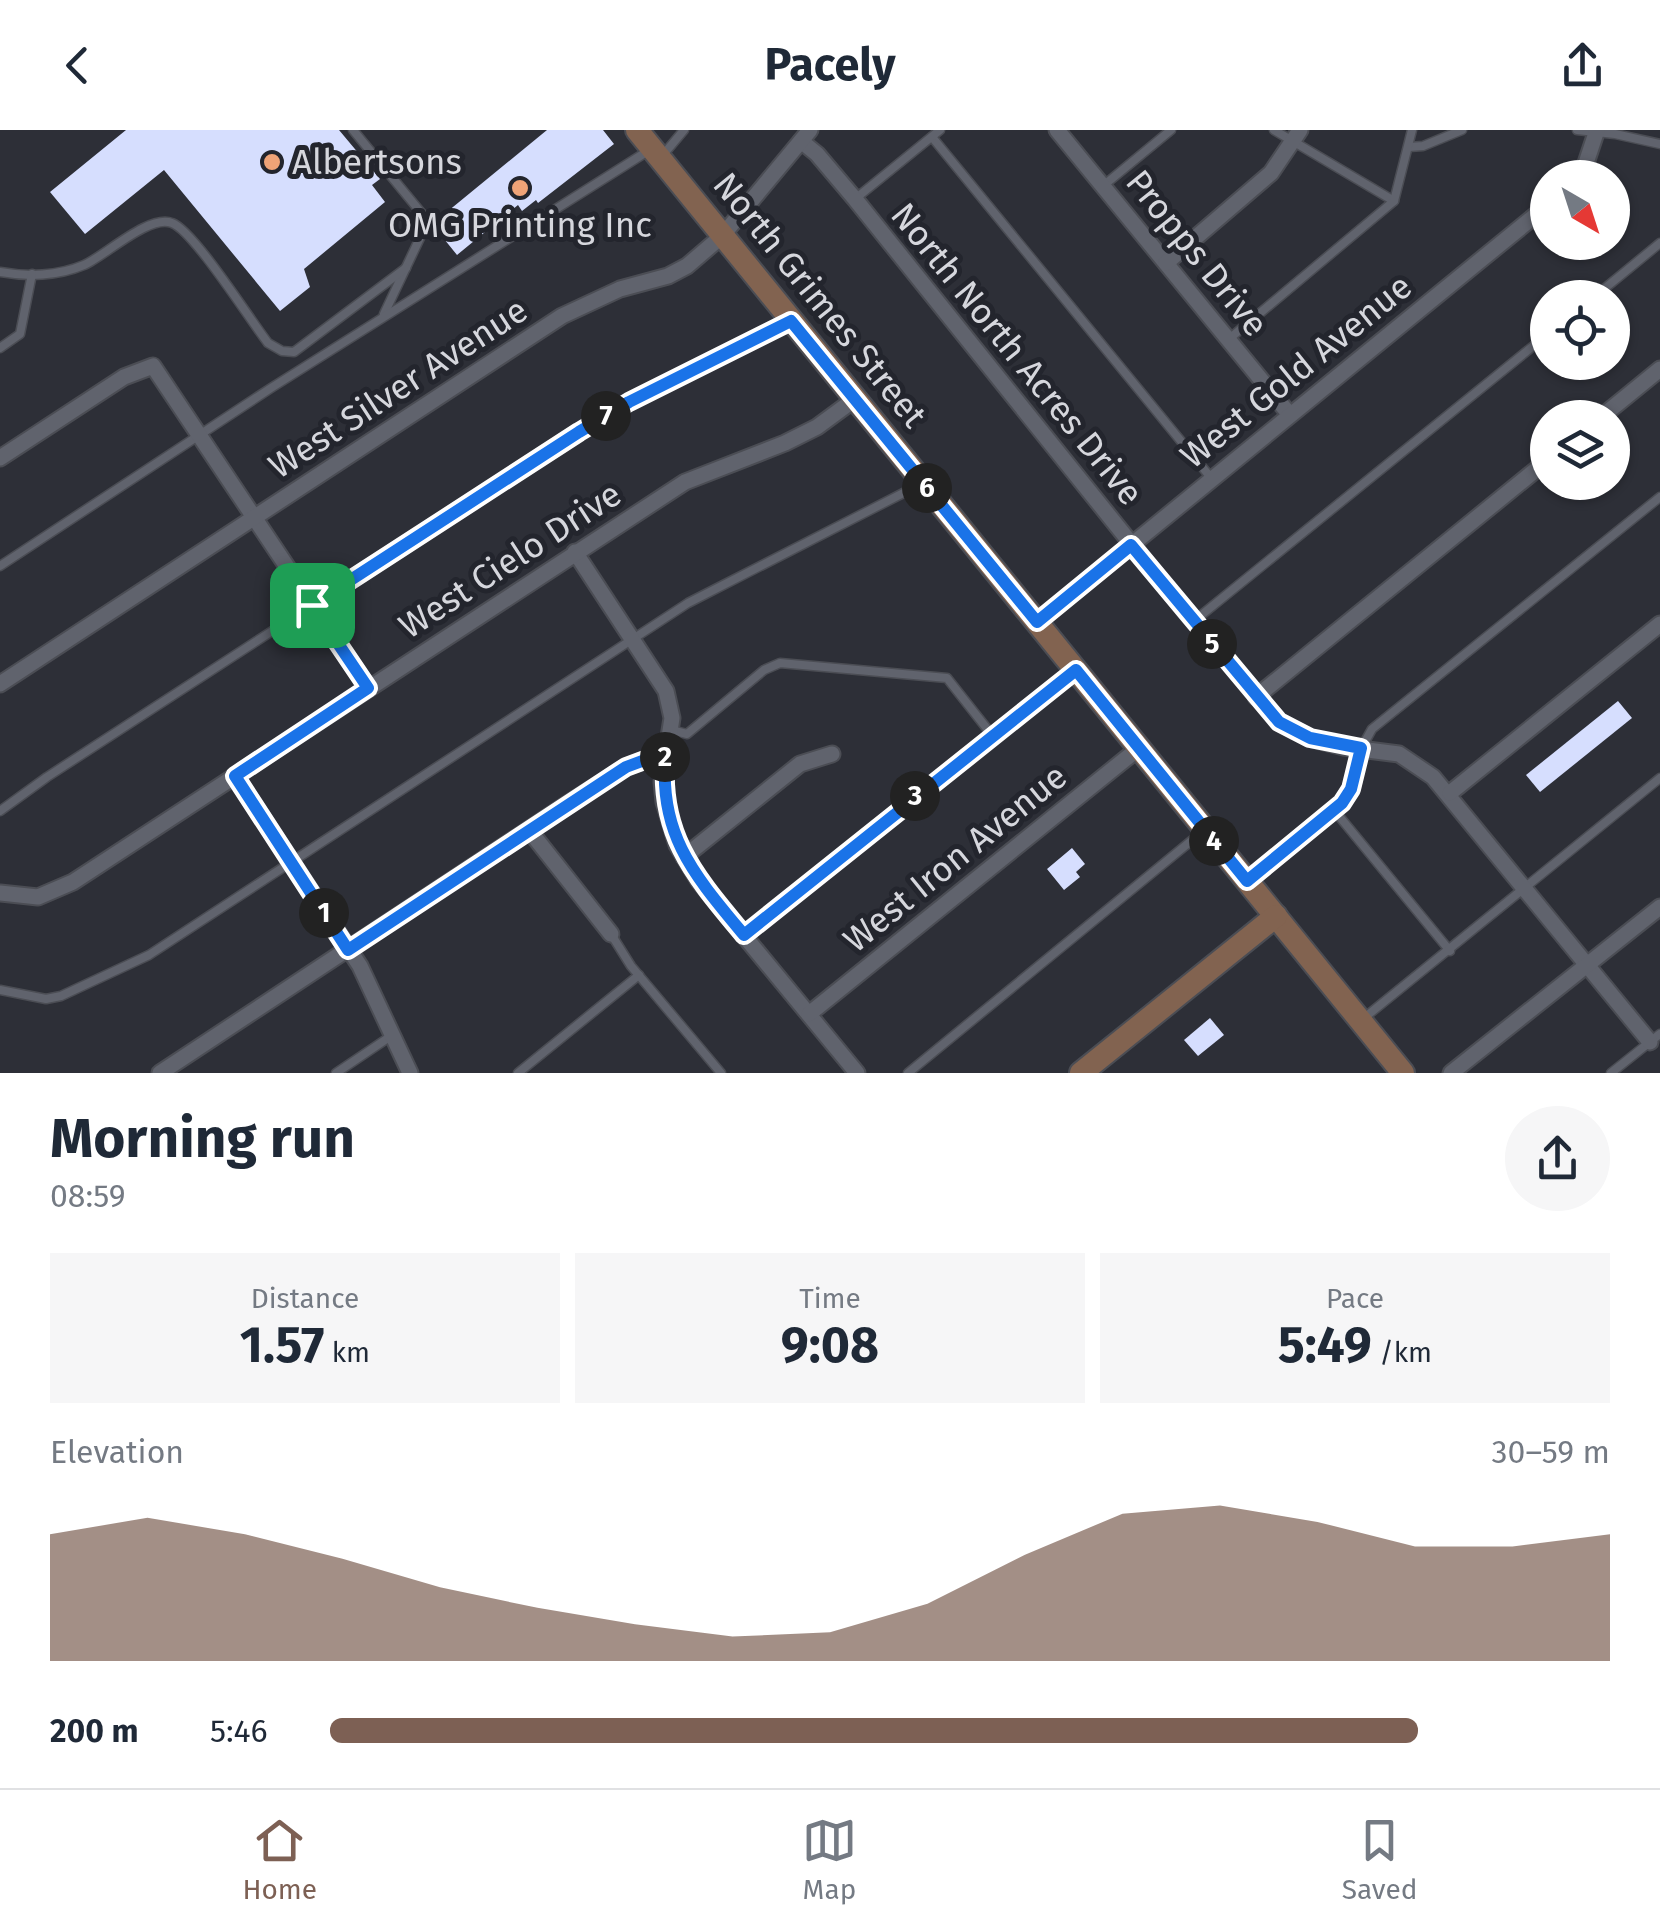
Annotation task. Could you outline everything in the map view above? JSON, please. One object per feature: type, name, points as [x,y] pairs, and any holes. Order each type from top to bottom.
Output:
[{"type":"main road","name":"North Grimes Street","points":[[637,130],[1403,1073]]},
{"type":"main road","points":[[1081,1073],[1276,916]]},
{"type":"street","name":"Propps Drive","points":[[1058,130],[1290,415]]},
{"type":"street","points":[[1587,160],[1597,132]]},
{"type":"street","points":[[1166,262],[1271,173],[1297,135]]},
{"type":"street","name":"North North Acres Drive","points":[[806,136],[1131,545],[1279,722],[1293,731],[1344,746],[1399,754],[1418,764],[1450,794],[1525,889],[1655,1038]]},
{"type":"street","name":"West Silver Avenue","points":[[0,684],[562,316],[686,266],[722,236],[806,136]]},
{"type":"street","name":"West Gold Avenue","points":[[1037,622],[1530,219]]},
{"type":"street","points":[[0,458],[124,377],[153,366],[368,688]]},
{"type":"street","points":[[1622,400],[1660,369]]},
{"type":"street","name":"West Cielo Drive","points":[[0,893],[20,897],[52,893],[685,482],[785,443],[817,427],[855,399]]},
{"type":"street","points":[[1256,696],[1530,475]]},
{"type":"street","points":[[576,552],[666,691],[671,730],[662,782],[677,846],[699,882],[856,1073]]},
{"type":"street","points":[[1450,794],[1660,624]]},
{"type":"street","name":"West Iron Avenue","points":[[809,1014],[1139,748]]},
{"type":"street","points":[[1247,881],[1334,810],[1351,789],[1361,748]]},
{"type":"street","points":[[160,1073],[626,767],[666,752]]},
{"type":"street","points":[[684,857],[800,764],[832,754]]},
{"type":"street","points":[[235,776],[348,950],[394,1034],[410,1073]]},
{"type":"street","points":[[529,830],[611,934]]},
{"type":"street","points":[[1451,1073],[1660,907]]},
{"type":"lane","points":[[353,130],[428,221],[382,317]]},
{"type":"lane","points":[[0,566],[382,317],[656,154],[684,130]]},
{"type":"lane","points":[[854,199],[940,130]]},
{"type":"lane","points":[[1103,186],[1170,130]]},
{"type":"lane","points":[[1274,130],[1297,135],[1394,200]]},
{"type":"lane","points":[[1229,339],[1394,200],[1412,130]]},
{"type":"lane","points":[[1409,147],[1423,146],[1462,130]]},
{"type":"lane","points":[[1577,130],[1660,144]]},
{"type":"lane","points":[[932,137],[1212,479]]},
{"type":"lane","points":[[0,272],[58,274],[86,264],[138,231],[159,222],[173,223],[191,239],[268,343],[294,352],[406,268]]},
{"type":"lane","points":[[1614,280],[1660,243]]},
{"type":"lane","points":[[0,348],[20,334],[32,274]]},
{"type":"lane","points":[[0,811],[46,777],[579,432],[629,402],[791,321]]},
{"type":"lane","points":[[1194,622],[1530,349]]},
{"type":"lane","points":[[0,990],[46,999],[92,983],[149,955],[717,587],[923,483]]},
{"type":"lane","points":[[1361,748],[1372,730],[1660,497]]},
{"type":"lane","points":[[671,730],[687,734],[764,670],[780,663],[946,678],[992,735]]},
{"type":"lane","points":[[744,935],[1076,670]]},
{"type":"lane","points":[[1360,1021],[1660,778]]},
{"type":"lane","points":[[1334,810],[1450,951]]},
{"type":"lane","points":[[908,1073],[1205,830]]},
{"type":"lane","points":[[611,934],[639,975],[721,1073]]},
{"type":"lane","points":[[518,1073],[639,975]]},
{"type":"lane","points":[[336,1073],[394,1034]]},
{"type":"lane","points":[[1611,1073],[1655,1038]]},
{"type":"building","points":[[126,130],[339,130],[380,179],[372,185],[385,202],[304,269],[310,287],[280,311],[164,170],[85,234],[50,192]]},
{"type":"building","points":[[547,130],[603,130],[614,144],[538,203],[536,200],[522,211],[518,205],[457,255],[436,229],[446,221],[442,216]]},
{"type":"building","points":[[1618,701],[1632,718],[1540,792],[1526,775]]},
{"type":"building","points":[[1072,848],[1085,864],[1076,872],[1080,877],[1064,890],[1047,869]]},
{"type":"building","points":[[1210,1018],[1224,1035],[1198,1056],[1184,1040]]},
{"type":"place","name":"Albertsons","points":[[272,162]]},
{"type":"place","name":"OMG Printing Inc","points":[[520,188]]},
{"type":"route","points":[[791,321],[1037,622],[1131,545],[1279,722],[1310,738],[1361,748],[1357,772],[1342,803],[1247,881],[1076,670],[744,935],[699,882],[677,846],[664,802],[666,752],[626,767],[348,950],[235,776],[368,688],[312,605],[629,402],[791,321]]}]
